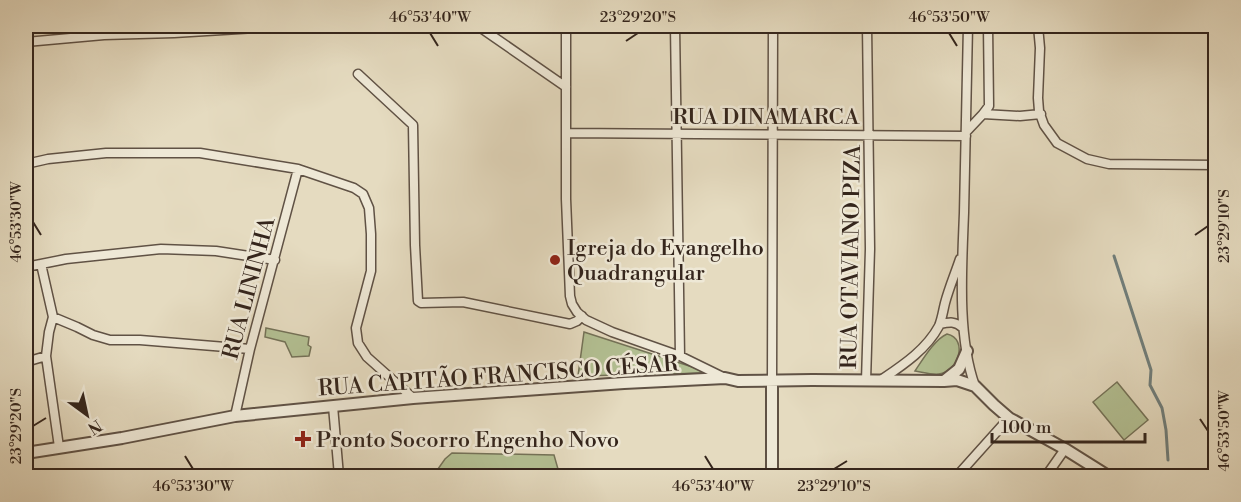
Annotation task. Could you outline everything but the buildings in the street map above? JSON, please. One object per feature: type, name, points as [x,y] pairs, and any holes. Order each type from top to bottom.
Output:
[{"type":"street","points":[[104,35],[126,26]]},
{"type":"street","points":[[26,42],[104,35],[285,26]]},
{"type":"street","points":[[478,26],[567,87]]},
{"type":"street","points":[[566,26],[566,199],[570,296],[573,304],[586,320],[599,327],[680,356],[725,378]]},
{"type":"street","points":[[675,26],[680,356]]},
{"type":"street","points":[[772,477],[773,26]]},
{"type":"street","name":"RUA OTAVIANO PIZA","points":[[866,381],[870,249],[867,26]]},
{"type":"street","points":[[968,26],[963,328],[969,371],[975,386],[1009,418],[1065,449],[1108,477]]},
{"type":"street","points":[[966,134],[989,106],[988,26]]},
{"type":"street","points":[[1038,26],[1040,48],[1038,98],[1044,125],[1057,142],[1087,159],[1109,164],[1215,165]]},
{"type":"street","points":[[358,74],[413,124],[418,301],[421,303],[463,302],[570,324],[582,316]]},
{"type":"street","points":[[983,114],[1020,116],[1041,114]]},
{"type":"street","name":"RUA DINAMARCA","points":[[566,133],[966,134]]},
{"type":"street","points":[[26,164],[48,159],[106,153],[200,153],[298,169],[354,188],[363,194],[369,208],[371,234],[371,271],[356,328],[358,343],[367,357],[413,398]]},
{"type":"street","name":"RUA LININHA","points":[[235,416],[250,349],[298,169]]},
{"type":"street","points":[[26,267],[66,259],[161,249],[216,251],[274,260]]},
{"type":"street","points":[[881,380],[920,351],[940,324],[945,302],[963,253]]},
{"type":"street","points":[[41,264],[53,318],[46,356],[59,447]]},
{"type":"street","points":[[53,318],[110,340],[140,340],[250,349]]},
{"type":"street","points":[[940,324],[955,322],[963,328]]},
{"type":"street","points":[[944,381],[959,369],[967,351]]},
{"type":"street","points":[[26,362],[46,356]]},
{"type":"street","name":"RUA CAPITÃO FRANCISCO CÉSAR","points":[[26,453],[122,438],[235,416],[413,398],[624,383],[725,378],[738,381],[957,380],[975,386]]},
{"type":"street","points":[[333,406],[339,477]]},
{"type":"street","points":[[957,477],[1009,418]]},
{"type":"street","points":[[1046,477],[1065,449]]},
{"type":"green space","points":[[266,328],[309,337],[308,345],[311,347],[309,356],[292,357],[285,342],[265,337]]},
{"type":"green space","points":[[584,332],[711,373],[578,376]]},
{"type":"green space","points":[[947,334],[954,337],[959,348],[956,362],[951,368],[939,374],[915,371],[925,355]]},
{"type":"green space","points":[[1117,382],[1148,420],[1124,440],[1093,402]]},
{"type":"green space","points":[[452,453],[554,455],[560,476],[433,476]]},
{"type":"waterway","points":[[1114,256],[1151,370],[1150,385],[1162,408],[1168,460]]},
{"type":"place","name":"Igreja do Evangelho Quadrangular","points":[[555,260]]},
{"type":"place","name":"Pronto Socorro Engenho Novo","points":[[303,439]]}]
